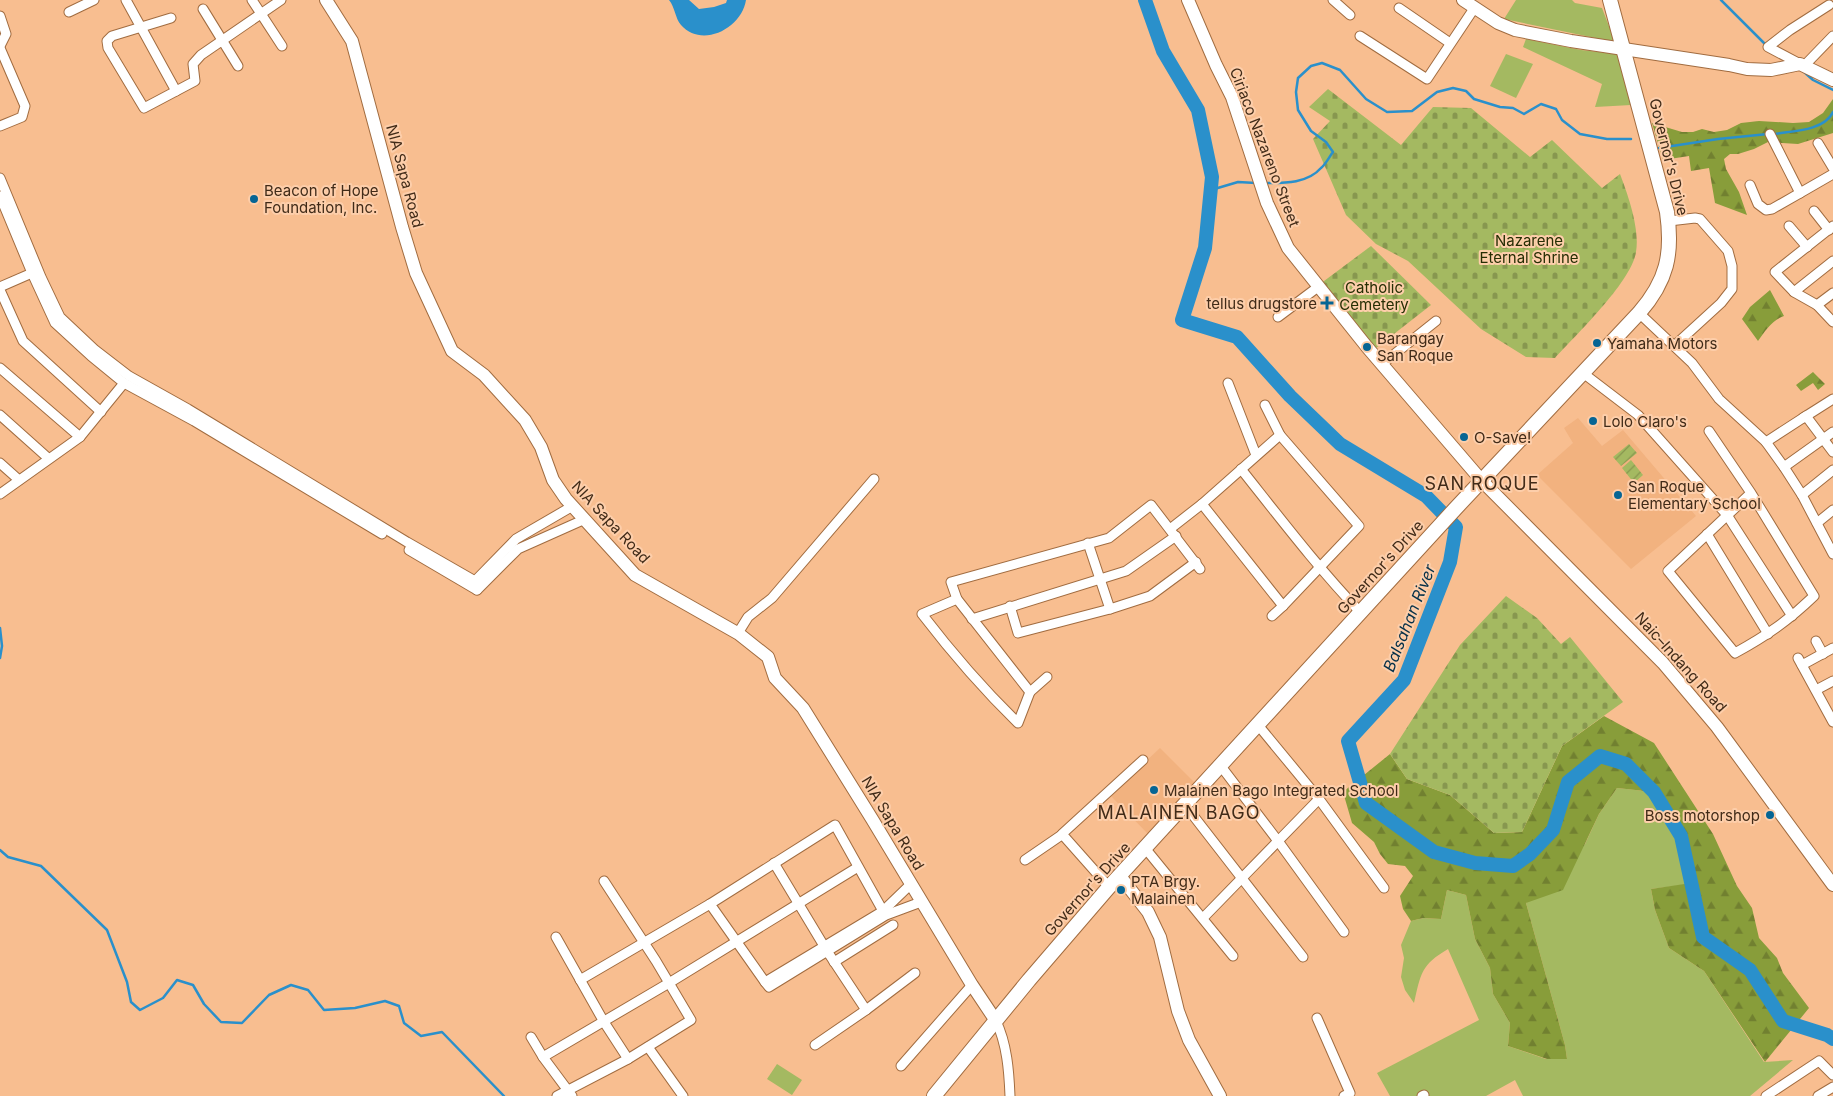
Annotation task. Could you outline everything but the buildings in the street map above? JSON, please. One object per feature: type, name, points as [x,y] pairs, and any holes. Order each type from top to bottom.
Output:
[{"type":"main road","name":"Governor's Drive","points":[[936,1096],[1058,946],[1109,887],[1258,725],[1360,608],[1639,313],[1657,289],[1665,271],[1670,246],[1669,221],[1666,203],[1610,0]]},
{"type":"street","points":[[70,12],[94,0]]},
{"type":"street","points":[[126,0],[176,91]]},
{"type":"street","points":[[252,0],[282,46]]},
{"type":"street","points":[[172,18],[109,38],[107,41],[108,48],[144,108],[195,81],[193,64],[202,55],[280,0]]},
{"type":"street","name":"NIA Sapa Road","points":[[326,0],[352,41],[416,273],[452,351],[484,375],[525,420],[541,447],[553,480],[571,507],[635,575],[738,633],[768,658],[775,678],[803,708],[972,985],[996,1021]]},
{"type":"street","name":"Ciriaco Nazareno Street","points":[[1188,0],[1232,97],[1260,184],[1275,223],[1288,248],[1382,364],[1482,481]]},
{"type":"street","points":[[1333,0],[1350,15]]},
{"type":"street","points":[[1360,36],[1427,79],[1450,43],[1468,2],[1498,23],[1515,30],[1571,41],[1747,69],[1771,70],[1796,64],[1804,66]]},
{"type":"street","points":[[1829,5],[1790,30],[1768,47],[1833,80]]},
{"type":"street","points":[[1399,8],[1450,43]]},
{"type":"street","points":[[203,9],[238,66]]},
{"type":"street","points":[[0,16],[6,34],[0,47],[25,106],[22,116],[0,126]]},
{"type":"street","points":[[1804,66],[1833,36]]},
{"type":"street","points":[[1770,134],[1800,193]]},
{"type":"street","points":[[1818,143],[1833,168]]},
{"type":"street","points":[[1750,185],[1758,204],[1766,210],[1772,209],[1833,174]]},
{"type":"street","points":[[0,178],[41,277],[60,317],[94,348],[129,376],[188,409],[476,586]]},
{"type":"street","points":[[0,196],[32,274],[55,323],[124,383],[194,421],[476,586]]},
{"type":"street","points":[[1814,210],[1831,228],[1775,272],[1794,292],[1817,305],[1833,322]]},
{"type":"street","points":[[1669,221],[1695,218],[1700,220],[1721,241],[1728,251],[1733,279],[1732,289],[1721,303],[1674,346]]},
{"type":"street","points":[[1789,226],[1807,247]]},
{"type":"street","points":[[1794,292],[1833,261]]},
{"type":"street","points":[[32,274],[0,288],[23,341],[101,412]]},
{"type":"street","points":[[1278,317],[1318,287]]},
{"type":"street","points":[[1817,305],[1833,293]]},
{"type":"street","points":[[1639,313],[1692,363],[1719,399],[1766,442],[1802,495],[1832,551]]},
{"type":"street","points":[[1382,364],[1436,321]]},
{"type":"street","points":[[0,368],[80,437]]},
{"type":"street","points":[[1582,373],[1638,416],[1727,515],[1792,616]]},
{"type":"street","points":[[0,494],[80,437],[124,383]]},
{"type":"street","points":[[1228,383],[1256,455]]},
{"type":"street","points":[[1766,442],[1833,399]]},
{"type":"street","points":[[1265,405],[1280,435],[1359,526],[1284,606],[1272,616]]},
{"type":"street","points":[[0,415],[48,458]]},
{"type":"street","points":[[1803,419],[1806,416],[1833,452]]},
{"type":"street","points":[[1709,431],[1751,493],[1814,596],[1768,634],[1735,652],[1668,571],[1751,493]]},
{"type":"street","points":[[1784,468],[1833,432]]},
{"type":"street","points":[[972,619],[1126,571],[1173,532],[1280,435]]},
{"type":"street","points":[[0,464],[19,480]]},
{"type":"street","points":[[1241,469],[1319,568],[1337,585],[1339,590],[1360,608]]},
{"type":"street","points":[[1802,495],[1833,470]]},
{"type":"street","points":[[738,633],[748,617],[772,598],[874,478]]},
{"type":"street","name":"Naic–Indang Road","points":[[1482,481],[1663,663],[1717,727],[1832,883]]},
{"type":"street","points":[[1202,504],[1284,606]]},
{"type":"street","points":[[1010,606],[1018,633],[1110,609],[1150,596],[1198,565],[1151,505],[1109,538],[951,582],[957,599],[1030,692]]},
{"type":"street","points":[[476,586],[516,539],[571,507]]},
{"type":"street","points":[[1817,523],[1833,510]]},
{"type":"street","points":[[476,586],[518,549],[584,520]]},
{"type":"street","points":[[1707,534],[1768,634]]},
{"type":"street","points":[[523,535],[529,544]]},
{"type":"street","points":[[1088,543],[1110,609]]},
{"type":"street","points":[[957,599],[922,614],[985,691],[1018,723],[1030,692],[1047,677]]},
{"type":"street","points":[[1816,641],[1823,654]]},
{"type":"street","points":[[1832,717],[1800,662],[1823,654],[1833,648]]},
{"type":"street","points":[[1816,690],[1833,681]]},
{"type":"street","points":[[1258,725],[1319,799],[1384,888]]},
{"type":"street","points":[[1025,860],[1063,834],[1143,760]]},
{"type":"street","points":[[1220,765],[1278,840],[1344,932]]},
{"type":"street","points":[[1203,918],[1319,799]]},
{"type":"street","points":[[1185,805],[1303,957]]},
{"type":"street","points":[[580,980],[645,944],[835,825],[884,913]]},
{"type":"street","points":[[1063,834],[1109,887]]},
{"type":"street","points":[[1145,848],[1233,956]]},
{"type":"street","points":[[774,863],[834,962],[866,1010]]},
{"type":"street","points":[[543,1057],[669,983],[858,867]]},
{"type":"street","points":[[1120,876],[1148,912],[1160,937],[1181,1018],[1189,1040],[1220,1096]]},
{"type":"street","points":[[557,1096],[570,1093],[691,1020],[604,881]]},
{"type":"street","points":[[710,904],[768,987],[884,913],[911,884]]},
{"type":"street","points":[[884,913],[921,902]]},
{"type":"street","points":[[834,962],[893,926]]},
{"type":"street","points":[[556,937],[604,1022],[628,1059]]},
{"type":"street","points":[[815,1045],[866,1010],[915,972]]},
{"type":"street","points":[[901,1066],[972,985]]},
{"type":"street","points":[[1317,1018],[1350,1093],[1344,1096]]},
{"type":"street","points":[[996,1021],[1002,1035],[1010,1077],[1010,1096]]},
{"type":"street","points":[[531,1037],[543,1057],[570,1093]]},
{"type":"street","points":[[648,1047],[683,1096]]},
{"type":"street","points":[[1766,1096],[1819,1061],[1833,1075]]},
{"type":"street","points":[[1818,1096],[1833,1087]]},
{"type":"shaded area","name":"San Roque Elementary School","points":[[1578,418],[1602,446],[1623,430],[1696,516],[1631,569],[1537,475],[1573,443],[1564,428]]},
{"type":"shaded area","name":"Malainen Bago Integrated School","points":[[1160,748],[1198,786],[1149,835],[1110,795]]},
{"type":"green space","points":[[1516,0],[1572,0],[1575,3],[1602,8],[1615,42],[1504,19]]},
{"type":"green space","points":[[1526,39],[1581,50],[1617,54],[1631,105],[1595,107],[1602,84],[1523,47]]},
{"type":"green space","points":[[1506,54],[1533,64],[1516,98],[1490,86]]},
{"type":"green space","name":"Nazarene Eternal Shrine","points":[[1328,89],[1401,145],[1433,107],[1471,108],[1530,157],[1552,140],[1602,188],[1620,174],[1630,202],[1637,243],[1632,264],[1625,278],[1589,322],[1555,358],[1526,357],[1481,329],[1408,261],[1376,244],[1346,215],[1313,139],[1330,121],[1309,107]]},
{"type":"green space","points":[[1833,99],[1833,133],[1798,144],[1768,142],[1754,149],[1738,154],[1730,154],[1724,159],[1726,169],[1739,192],[1747,215],[1715,203],[1709,168],[1691,171],[1689,156],[1663,160],[1652,123],[1682,132],[1693,132],[1702,129],[1714,132],[1727,130],[1741,123],[1759,121],[1809,122],[1823,113]]},
{"type":"green space","name":"Catholic Cemetery","points":[[1371,246],[1431,305],[1376,348],[1320,284]]},
{"type":"green space","points":[[1770,290],[1784,316],[1772,323],[1758,341],[1742,319],[1750,307]]},
{"type":"green space","points":[[1813,372],[1825,384],[1818,390],[1813,383],[1801,391],[1796,385]]},
{"type":"green space","points":[[1629,444],[1637,453],[1621,466],[1613,457]]},
{"type":"green space","points":[[1631,460],[1643,475],[1634,483],[1622,468]]},
{"type":"green space","points":[[1506,596],[1537,618],[1561,644],[1570,637],[1623,702],[1562,746],[1522,832],[1494,833],[1450,795],[1407,779],[1390,754],[1460,645]]},
{"type":"green space","points":[[1604,716],[1654,743],[1713,834],[1737,886],[1752,908],[1759,938],[1777,958],[1783,973],[1809,1008],[1765,1062],[1704,971],[1669,948],[1655,910],[1651,889],[1691,883],[1681,836],[1654,792],[1617,788],[1599,814],[1563,890],[1526,903],[1565,1045],[1567,1059],[1547,1059],[1508,1046],[1510,1023],[1493,994],[1490,968],[1475,939],[1466,895],[1447,890],[1441,919],[1423,918],[1411,921],[1403,909],[1400,896],[1413,876],[1405,866],[1388,864],[1374,842],[1352,823],[1343,792],[1390,754],[1407,779],[1450,795],[1494,833],[1522,832],[1562,746]]},
{"type":"green space","points":[[1617,788],[1654,792],[1681,836],[1691,884],[1651,889],[1655,910],[1669,948],[1704,971],[1764,1062],[1793,1060],[1750,1096],[1523,1096],[1515,1080],[1486,1096],[1390,1096],[1377,1073],[1479,1020],[1448,949],[1427,965],[1418,984],[1414,1003],[1405,990],[1401,977],[1404,958],[1401,945],[1411,921],[1423,918],[1441,919],[1447,890],[1466,895],[1475,939],[1490,968],[1493,994],[1510,1023],[1508,1046],[1546,1059],[1567,1059],[1565,1045],[1526,903],[1585,844],[1599,814]]},
{"type":"green space","points":[[777,1064],[802,1080],[792,1095],[767,1079]]},
{"type":"water","points":[[669,0],[689,0],[699,9],[714,7],[726,3],[727,0],[746,0],[743,10],[729,27],[710,35],[699,35],[690,32],[681,25]]},
{"type":"waterway","name":"Balsahan River","points":[[1145,0],[1163,51],[1198,110],[1212,177],[1205,248],[1182,320],[1237,337],[1290,396],[1340,444],[1426,496],[1456,527],[1450,562],[1404,680],[1348,741],[1366,803],[1434,852],[1475,863],[1513,866],[1530,854],[1553,830],[1568,782],[1600,756],[1626,764],[1654,792],[1681,836],[1703,937],[1750,970],[1783,1021],[1827,1035],[1833,1039]]},
{"type":"waterway","points":[[1721,0],[1766,45]]},
{"type":"waterway","points":[[1264,183],[1294,182],[1309,177],[1323,166],[1333,152],[1326,142],[1311,131],[1298,110],[1296,92],[1298,78],[1311,66],[1322,63],[1340,70],[1366,99],[1387,112],[1412,111],[1437,92],[1453,88],[1466,91],[1474,99],[1500,107],[1513,108],[1524,114],[1541,104],[1556,109],[1562,120],[1580,134],[1607,139],[1631,139]]},
{"type":"waterway","points":[[1803,71],[1813,80],[1833,90]]},
{"type":"waterway","points":[[1774,134],[1815,127],[1823,123],[1833,112]]},
{"type":"waterway","points":[[1659,148],[1768,134]]},
{"type":"waterway","points":[[1211,190],[1238,182],[1256,183]]},
{"type":"waterway","points":[[0,628],[2,646],[0,658]]},
{"type":"waterway","points":[[0,850],[8,857],[41,866],[107,930],[127,982],[131,1002],[140,1010],[163,998],[177,980],[193,985],[204,1004],[221,1022],[242,1023],[269,995],[291,985],[308,990],[324,1010],[355,1008],[385,1001],[399,1006],[404,1023],[421,1036],[442,1032],[504,1096]]},
{"type":"place","name":"Beacon of Hope Foundation, Inc.","points":[[254,199]]},
{"type":"place","name":"tellus drugstore","points":[[1327,303]]},
{"type":"place","name":"Yamaha Motors","points":[[1597,343]]},
{"type":"place","name":"Barangay San Roque","points":[[1367,347]]},
{"type":"place","name":"Lolo Claro's","points":[[1593,421]]},
{"type":"place","name":"O-Save!","points":[[1464,437]]},
{"type":"place","name":"San Roque Elementary School","points":[[1618,495]]},
{"type":"place","name":"Malainen Bago Integrated School","points":[[1154,790]]},
{"type":"place","name":"Boss motorshop","points":[[1770,815]]},
{"type":"place","name":"PTA Brgy. Malainen","points":[[1121,890]]},
{"type":"district","name":"SAN ROQUE","points":[[1482,483]]},
{"type":"district","name":"MALAINEN BAGO","points":[[1179,812]]}]
